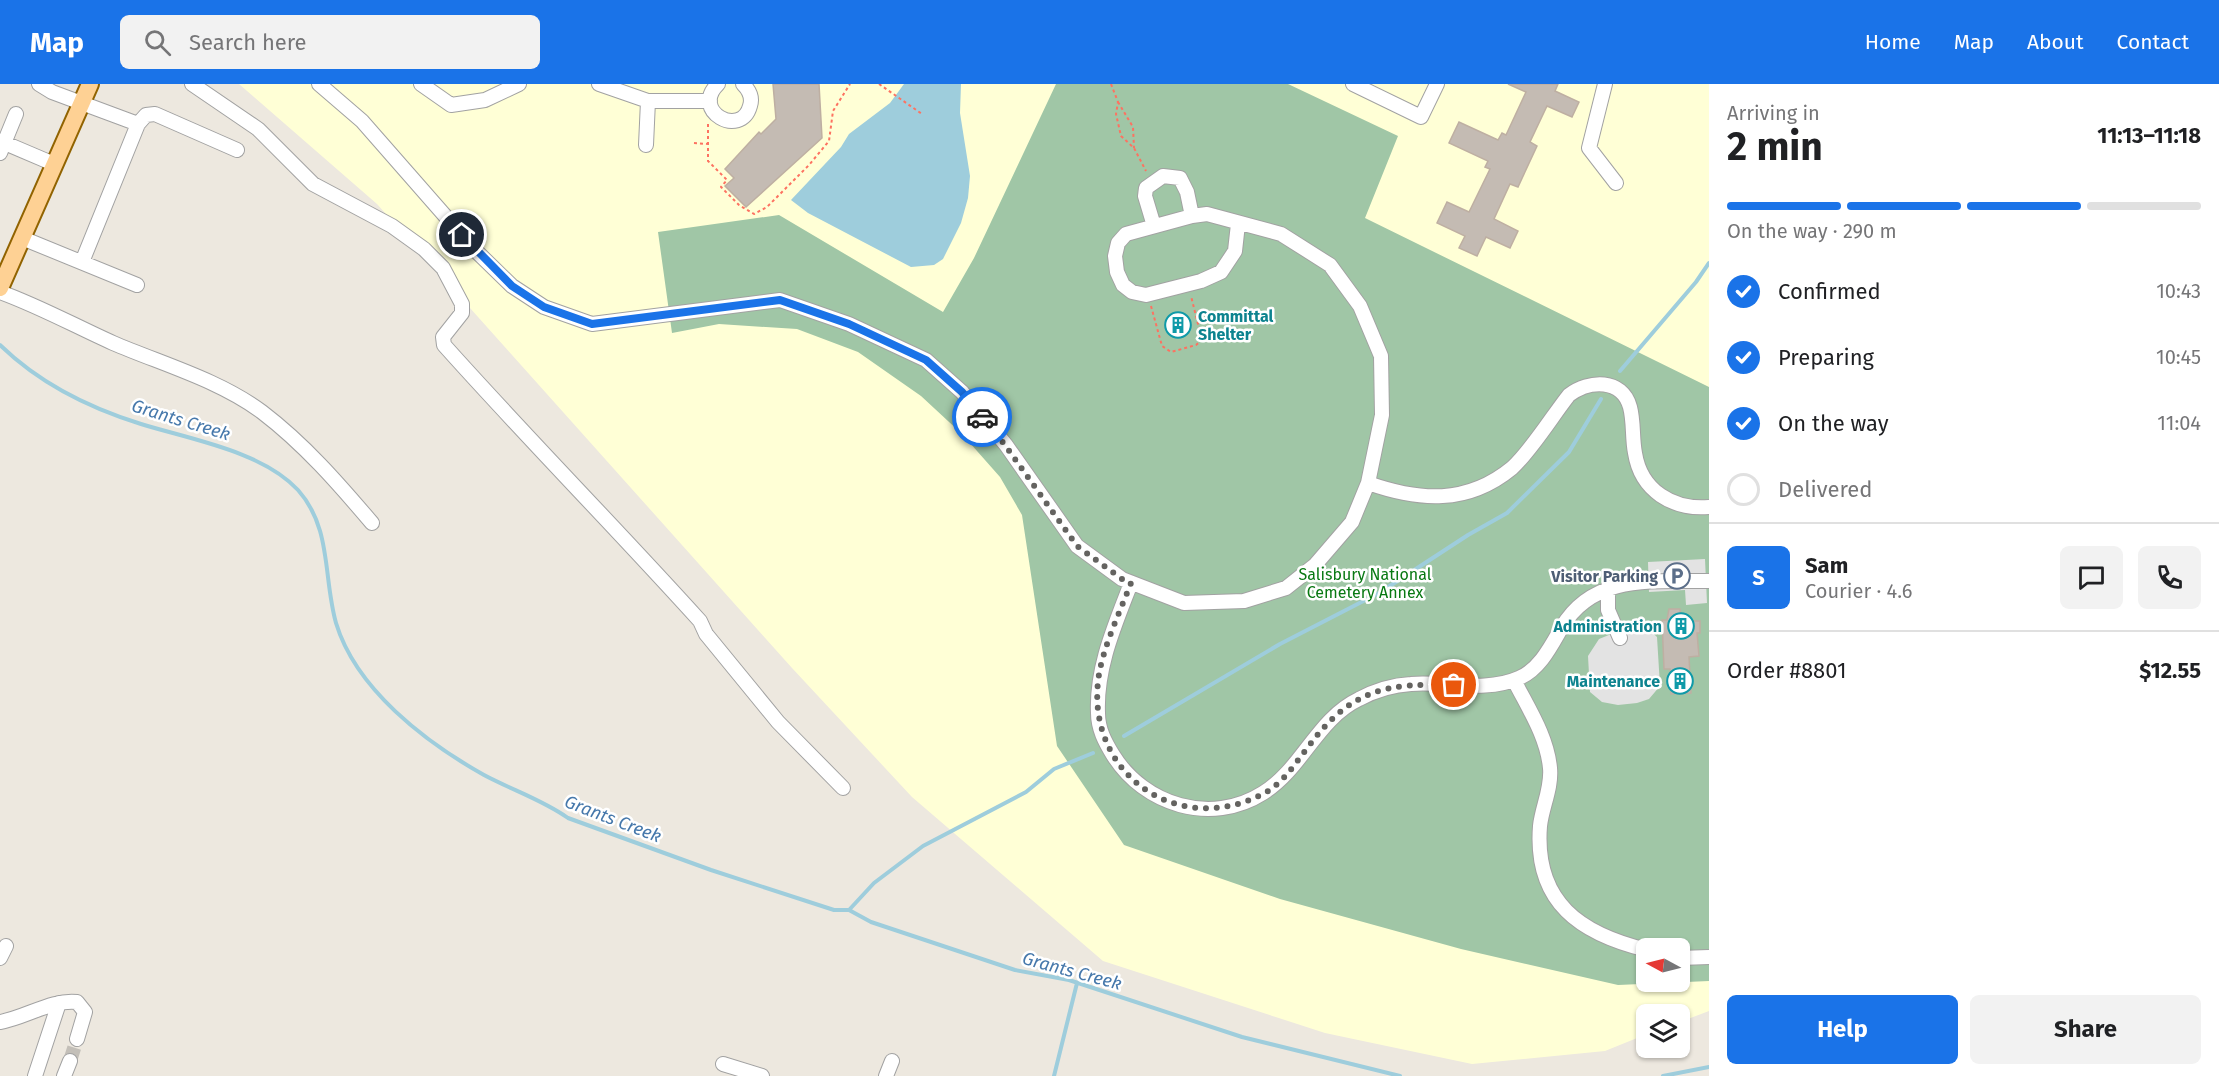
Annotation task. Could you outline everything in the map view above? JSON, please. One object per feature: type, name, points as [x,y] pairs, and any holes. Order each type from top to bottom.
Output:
[{"type":"main road","points":[[0,290],[90,84]]},
{"type":"street","points":[[39,84],[52,92],[138,124]]},
{"type":"street","points":[[192,84],[258,129],[313,184],[392,226],[424,249],[443,268],[462,304],[462,313],[443,337],[444,345],[630,543],[700,621],[706,634],[778,722],[843,788]]},
{"type":"street","points":[[319,84],[362,121],[468,242],[504,279],[544,307],[592,324],[780,300],[849,324],[926,360],[962,392],[1005,445],[1077,546],[1122,579],[1184,603],[1245,601],[1286,588],[1315,565],[1352,522],[1368,483],[1382,415],[1381,356],[1360,306],[1330,265],[1281,234],[1207,214],[1154,225],[1126,234],[1118,243],[1115,256],[1117,272],[1123,285],[1132,292],[1148,295],[1188,285],[1221,272],[1235,251],[1238,224]]},
{"type":"street","points":[[421,84],[451,105],[485,100],[519,84]]},
{"type":"street","points":[[598,84],[648,101],[712,107],[726,121],[733,121],[745,115],[749,109],[751,96],[743,84]]},
{"type":"street","points":[[712,107],[718,84]]},
{"type":"street","points":[[1353,84],[1421,117],[1437,84]]},
{"type":"street","points":[[1605,84],[1589,148],[1616,183]]},
{"type":"street","points":[[646,145],[648,101]]},
{"type":"street","points":[[16,114],[1,146],[54,164]]},
{"type":"street","points":[[81,262],[138,124],[146,115],[155,114],[237,150]]},
{"type":"street","points":[[1154,225],[1145,196],[1146,188],[1163,176],[1180,178],[1187,192],[1192,216]]},
{"type":"street","points":[[22,238],[137,285]]},
{"type":"street","points":[[0,290],[32,303],[68,323],[230,391],[262,412],[313,456],[372,522]]},
{"type":"street","points":[[1368,483],[1396,493],[1424,498],[1453,495],[1485,486],[1513,467],[1569,394],[1580,387],[1599,383],[1619,389],[1629,404],[1639,472],[1650,488],[1667,500],[1688,508],[1709,507]]},
{"type":"street","points":[[1131,583],[1098,681],[1098,716],[1103,740],[1123,770],[1148,792],[1176,806],[1204,809],[1232,805],[1261,795],[1285,778],[1316,736],[1339,712],[1358,699],[1382,690],[1410,684],[1472,686],[1502,684],[1514,680],[1545,657],[1566,622],[1581,604],[1608,587],[1709,581]]},
{"type":"street","points":[[1608,587],[1608,610],[1620,638]]},
{"type":"street","points":[[1514,680],[1540,732],[1549,760],[1550,783],[1540,838],[1548,883],[1565,910],[1590,931],[1605,939],[1636,947]]},
{"type":"street","points":[[1690,958],[1709,957]]},
{"type":"street","points":[[0,1022],[16,1020],[59,1003],[77,1002],[82,1006],[85,1016],[77,1039]]},
{"type":"street","points":[[35,1076],[59,1003]]},
{"type":"street","points":[[64,1076],[70,1061]]},
{"type":"street","points":[[886,1076],[892,1061]]},
{"type":"street","points":[[723,1064],[762,1076]]},
{"type":"path","points":[[712,107],[708,126],[708,161],[727,180],[721,187],[747,211],[754,214],[759,213],[809,165],[829,141],[833,111],[850,84]]},
{"type":"path","points":[[879,84],[921,114]]},
{"type":"path","points":[[1111,84],[1118,102],[1133,127],[1134,148]]},
{"type":"path","points":[[1118,102],[1116,114],[1121,136],[1134,148],[1153,181]]},
{"type":"path","points":[[694,143],[708,144]]},
{"type":"path","points":[[1148,295],[1162,346],[1171,352],[1196,345],[1202,340],[1188,285]]},
{"type":"shaded area","points":[[239,84],[1709,84],[1709,1011],[1690,1018],[1690,1004],[1636,1004],[1636,1038],[1605,1051],[1472,1064],[1325,1033],[1103,961],[912,797],[792,668],[377,204]]},
{"type":"shaded area","name":"Visitor Parking","points":[[1705,559],[1707,603],[1686,605],[1685,590],[1649,592],[1648,562]]},
{"type":"shaded area","points":[[1641,622],[1657,637],[1660,686],[1649,699],[1637,703],[1618,705],[1602,702],[1590,692],[1588,656],[1599,639]]},
{"type":"green space","name":"Salisbury National Cemetery Annex","points":[[1056,84],[1288,84],[1398,136],[1365,218],[1709,387],[1709,981],[1690,982],[1690,938],[1636,938],[1636,984],[1618,985],[1461,949],[1280,899],[1124,845],[1057,746],[1022,515],[1000,477],[962,434],[921,396],[858,352],[797,329],[719,324],[672,333],[658,232],[779,215],[943,312],[974,258]]},
{"type":"water","points":[[904,84],[961,84],[960,113],[970,176],[968,198],[961,223],[943,259],[934,265],[911,267],[808,213],[791,200],[841,147],[849,134],[890,103]]},
{"type":"building","points":[[773,84],[819,84],[822,138],[746,207],[725,186],[734,178],[725,169],[759,132],[761,134],[776,119]]},
{"type":"building","points":[[1508,84],[1558,84],[1555,91],[1579,102],[1572,117],[1547,106],[1530,142],[1537,146],[1518,187],[1510,184],[1494,219],[1518,231],[1510,248],[1486,237],[1477,256],[1459,248],[1465,236],[1437,223],[1447,202],[1469,212],[1490,169],[1485,167],[1488,161],[1449,143],[1459,122],[1498,140],[1502,133],[1506,135],[1526,92]]},
{"type":"building","name":"Committal Shelter","points":[[1186,315],[1190,329],[1170,335],[1166,320]]},
{"type":"building","points":[[1669,609],[1680,609],[1681,621],[1700,621],[1700,633],[1697,633],[1699,656],[1689,657],[1691,693],[1671,694],[1670,669],[1664,669],[1662,620],[1667,620]]},
{"type":"waterway","points":[[1620,371],[1696,282],[1709,263]]},
{"type":"waterway","name":"Grants Creek","points":[[0,345],[31,371],[84,402],[122,418],[245,456],[265,465],[298,490],[309,505],[322,537],[336,623],[359,670],[395,711],[417,730],[439,747],[484,775],[538,800],[568,818],[711,870],[834,910],[849,910],[871,922],[1015,970],[1069,980],[1242,1037],[1400,1076]]},
{"type":"waterway","points":[[1124,736],[1280,644],[1379,593],[1468,535],[1507,513],[1569,452],[1601,399]]},
{"type":"waterway","points":[[849,910],[874,883],[923,846],[1026,792],[1054,769],[1093,753]]},
{"type":"waterway","points":[[1054,1076],[1077,983]]},
{"type":"waterway","name":"Grants Creek","points":[[1663,1076],[1709,1067]]},
{"type":"tunnel","points":[[70,1061],[77,1039]]},
{"type":"way so far","points":[[982,417],[1005,445],[1077,546],[1131,583],[1098,681],[1098,716],[1103,740],[1123,770],[1148,792],[1176,806],[1204,809],[1232,805],[1261,795],[1285,778],[1316,736],[1339,712],[1358,699],[1382,690],[1410,684],[1454,685]]},
{"type":"place","name":"Committal Shelter","points":[[1178,325]]},
{"type":"place","name":"Visitor Parking","points":[[1677,576]]},
{"type":"place","name":"Administration","points":[[1681,626]]},
{"type":"place","name":"Maintenance","points":[[1680,681]]},
{"type":"route","points":[[462,235],[512,286],[544,307],[592,324],[780,300],[849,324],[926,360],[962,392],[982,417]]}]
